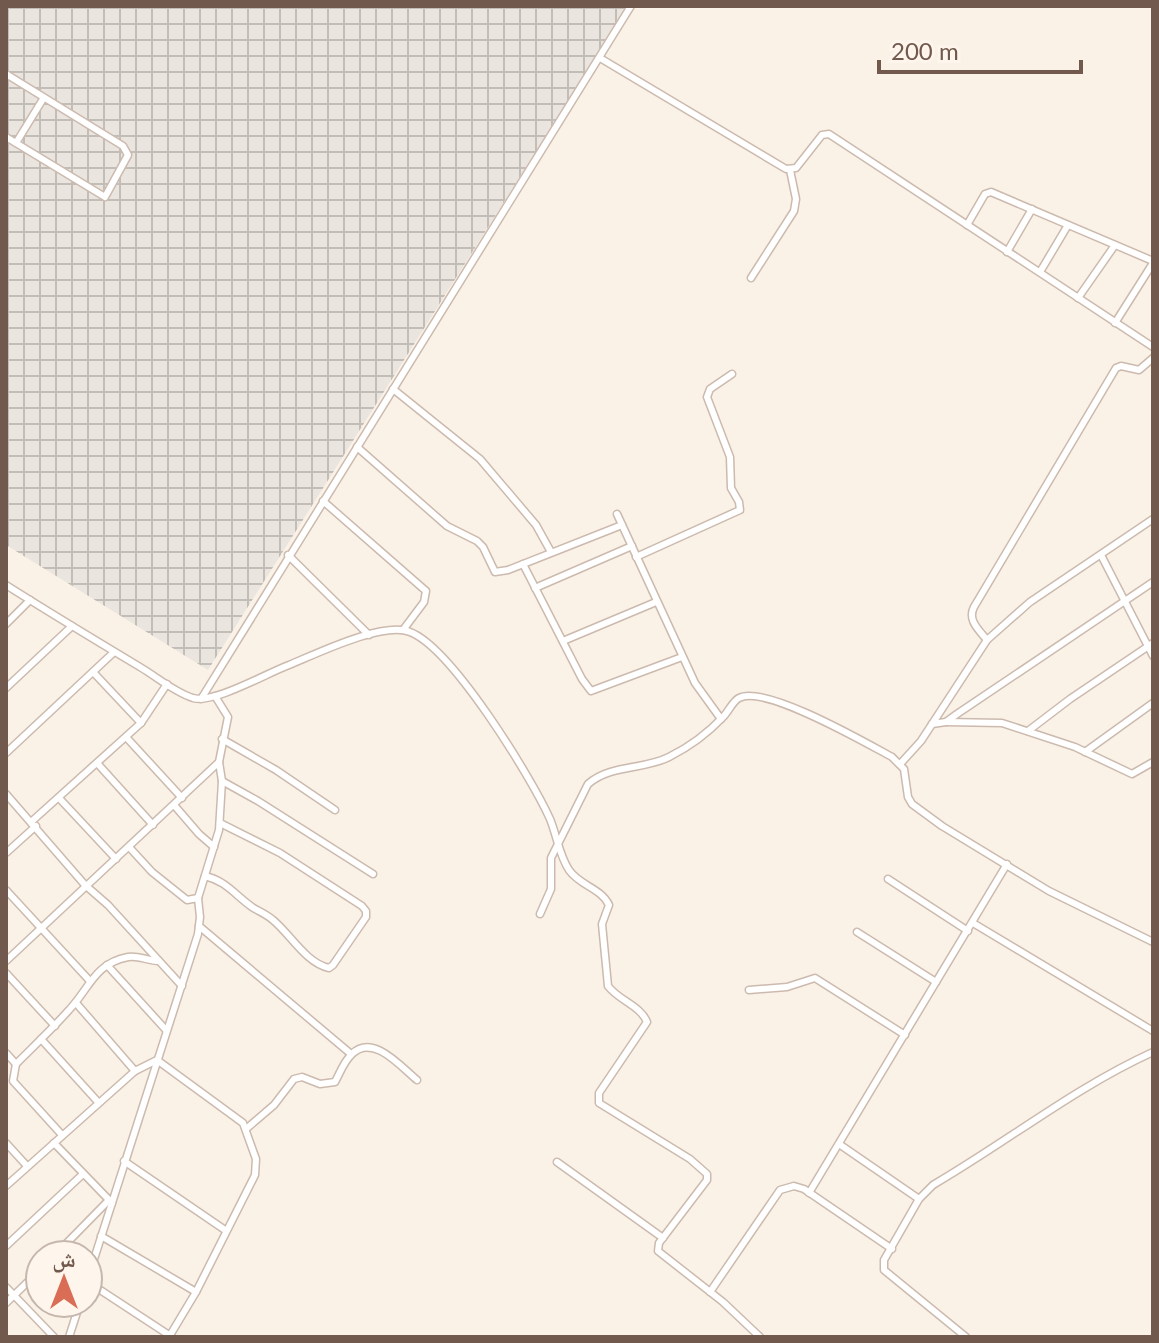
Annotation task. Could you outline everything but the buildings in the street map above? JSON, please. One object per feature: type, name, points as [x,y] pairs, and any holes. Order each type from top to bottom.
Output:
[{"type":"street","points":[[201,699],[631,6]]},
{"type":"street","points":[[600,58],[790,170],[796,168],[822,135],[829,134],[1153,347]]},
{"type":"street","points":[[6,74],[126,149],[128,155],[105,197],[6,137]]},
{"type":"street","points":[[16,143],[43,99]]},
{"type":"street","points":[[751,278],[796,206],[790,170]]},
{"type":"street","points":[[967,225],[986,192],[1153,262],[1115,323]]},
{"type":"street","points":[[1007,252],[1032,209]]},
{"type":"street","points":[[1040,272],[1068,225]]},
{"type":"street","points":[[1078,298],[1115,245]]},
{"type":"street","points":[[987,640],[973,622],[971,613],[974,607],[1116,368],[1121,366],[1136,371],[1153,358]]},
{"type":"street","points":[[636,557],[740,510],[731,488],[730,457],[707,397],[710,389],[732,374]]},
{"type":"street","points":[[393,389],[480,459],[536,525],[551,552]]},
{"type":"street","points":[[357,447],[447,526],[477,541],[495,572],[622,525]]},
{"type":"street","points":[[323,501],[426,591],[424,602],[403,630]]},
{"type":"street","points":[[617,514],[695,683],[721,719]]},
{"type":"street","points":[[901,763],[932,724],[987,640],[1030,602],[1153,519]]},
{"type":"street","points":[[538,557],[543,541]]},
{"type":"street","points":[[535,588],[632,546]]},
{"type":"street","points":[[288,555],[369,635]]},
{"type":"street","points":[[1101,555],[1150,644],[1153,656]]},
{"type":"street","points":[[523,564],[591,691],[682,657]]},
{"type":"street","points":[[946,722],[1153,582]]},
{"type":"street","points":[[6,585],[113,653],[193,698],[215,696],[369,635],[395,629],[410,631],[425,641],[446,662],[502,732],[550,819],[568,869],[584,885],[602,893],[609,905],[602,924],[608,986],[641,1013],[647,1022],[599,1093],[598,1100],[607,1109],[690,1159],[707,1174],[707,1180],[657,1248],[662,1256],[710,1292],[760,1337]]},
{"type":"street","points":[[6,624],[30,600]]},
{"type":"street","points":[[563,641],[656,602]]},
{"type":"street","points":[[6,688],[72,626]]},
{"type":"street","points":[[1028,731],[1150,644]]},
{"type":"street","points":[[6,753],[113,653]]},
{"type":"street","points":[[93,672],[141,723]]},
{"type":"street","points":[[6,853],[59,798],[141,723],[167,684]]},
{"type":"street","points":[[100,1239],[199,926],[198,898],[220,823],[222,781],[219,762],[228,717],[215,696]]},
{"type":"street","points":[[540,914],[551,889],[551,858],[578,801],[595,778],[635,765],[664,760],[706,733],[740,697],[755,697],[782,702],[901,763],[912,804],[942,826],[1049,891],[1153,942]]},
{"type":"street","points":[[1085,752],[1153,703]]},
{"type":"street","points":[[932,724],[991,721],[1085,752],[1132,774],[1153,762]]},
{"type":"street","points":[[126,737],[182,798]]},
{"type":"street","points":[[222,739],[276,770],[335,810]]},
{"type":"street","points":[[6,961],[219,762]]},
{"type":"street","points":[[97,763],[153,825]]},
{"type":"street","points":[[222,781],[373,874]]},
{"type":"street","points":[[6,794],[85,885],[108,905],[182,986]]},
{"type":"street","points":[[59,798],[116,859]]},
{"type":"street","points":[[174,805],[214,847]]},
{"type":"street","points":[[205,876],[224,884],[274,920],[299,947],[324,967],[333,965],[366,917],[362,906],[280,853],[220,823]]},
{"type":"street","points":[[129,847],[187,900],[198,898]]},
{"type":"street","points":[[809,1193],[1007,864]]},
{"type":"street","points":[[888,879],[968,931]]},
{"type":"street","points":[[6,890],[89,980]]},
{"type":"street","points":[[973,923],[1153,1031]]},
{"type":"street","points":[[199,926],[351,1054]]},
{"type":"street","points":[[857,932],[936,982]]},
{"type":"street","points":[[62,1135],[13,1081],[16,1064],[76,1003],[89,980],[107,965],[129,956],[159,961]]},
{"type":"street","points":[[107,965],[166,1030]]},
{"type":"street","points":[[6,973],[55,1026]]},
{"type":"street","points":[[749,990],[787,987],[815,978],[905,1035]]},
{"type":"street","points":[[76,1003],[135,1071]]},
{"type":"street","points":[[41,1039],[98,1102]]},
{"type":"street","points":[[246,1129],[274,1105],[294,1079],[302,1077],[320,1084],[335,1082],[351,1054],[360,1048],[377,1048],[417,1080]]},
{"type":"street","points":[[966,1337],[884,1270],[884,1260],[919,1199],[933,1185],[1062,1101],[1153,1052]]},
{"type":"street","points":[[6,1053],[16,1064]]},
{"type":"street","points":[[6,1186],[135,1071],[157,1060]]},
{"type":"street","points":[[104,1291],[171,1336],[255,1175],[256,1159],[243,1123],[157,1060]]},
{"type":"street","points":[[6,1143],[27,1166]]},
{"type":"street","points":[[54,1143],[110,1201]]},
{"type":"street","points":[[839,1144],[919,1199]]},
{"type":"street","points":[[124,1161],[225,1230]]},
{"type":"street","points":[[557,1162],[663,1238]]},
{"type":"street","points":[[6,1246],[83,1174]]},
{"type":"street","points":[[710,1292],[780,1190],[794,1186],[892,1249]]},
{"type":"street","points":[[71,1239],[110,1201]]},
{"type":"street","points":[[101,1236],[196,1292]]},
{"type":"street","points":[[6,1287],[54,1337]]},
{"type":"street","points":[[6,1303],[24,1287]]},
{"type":"shaded area","points":[[6,6],[628,6],[208,670],[6,545]]}]
